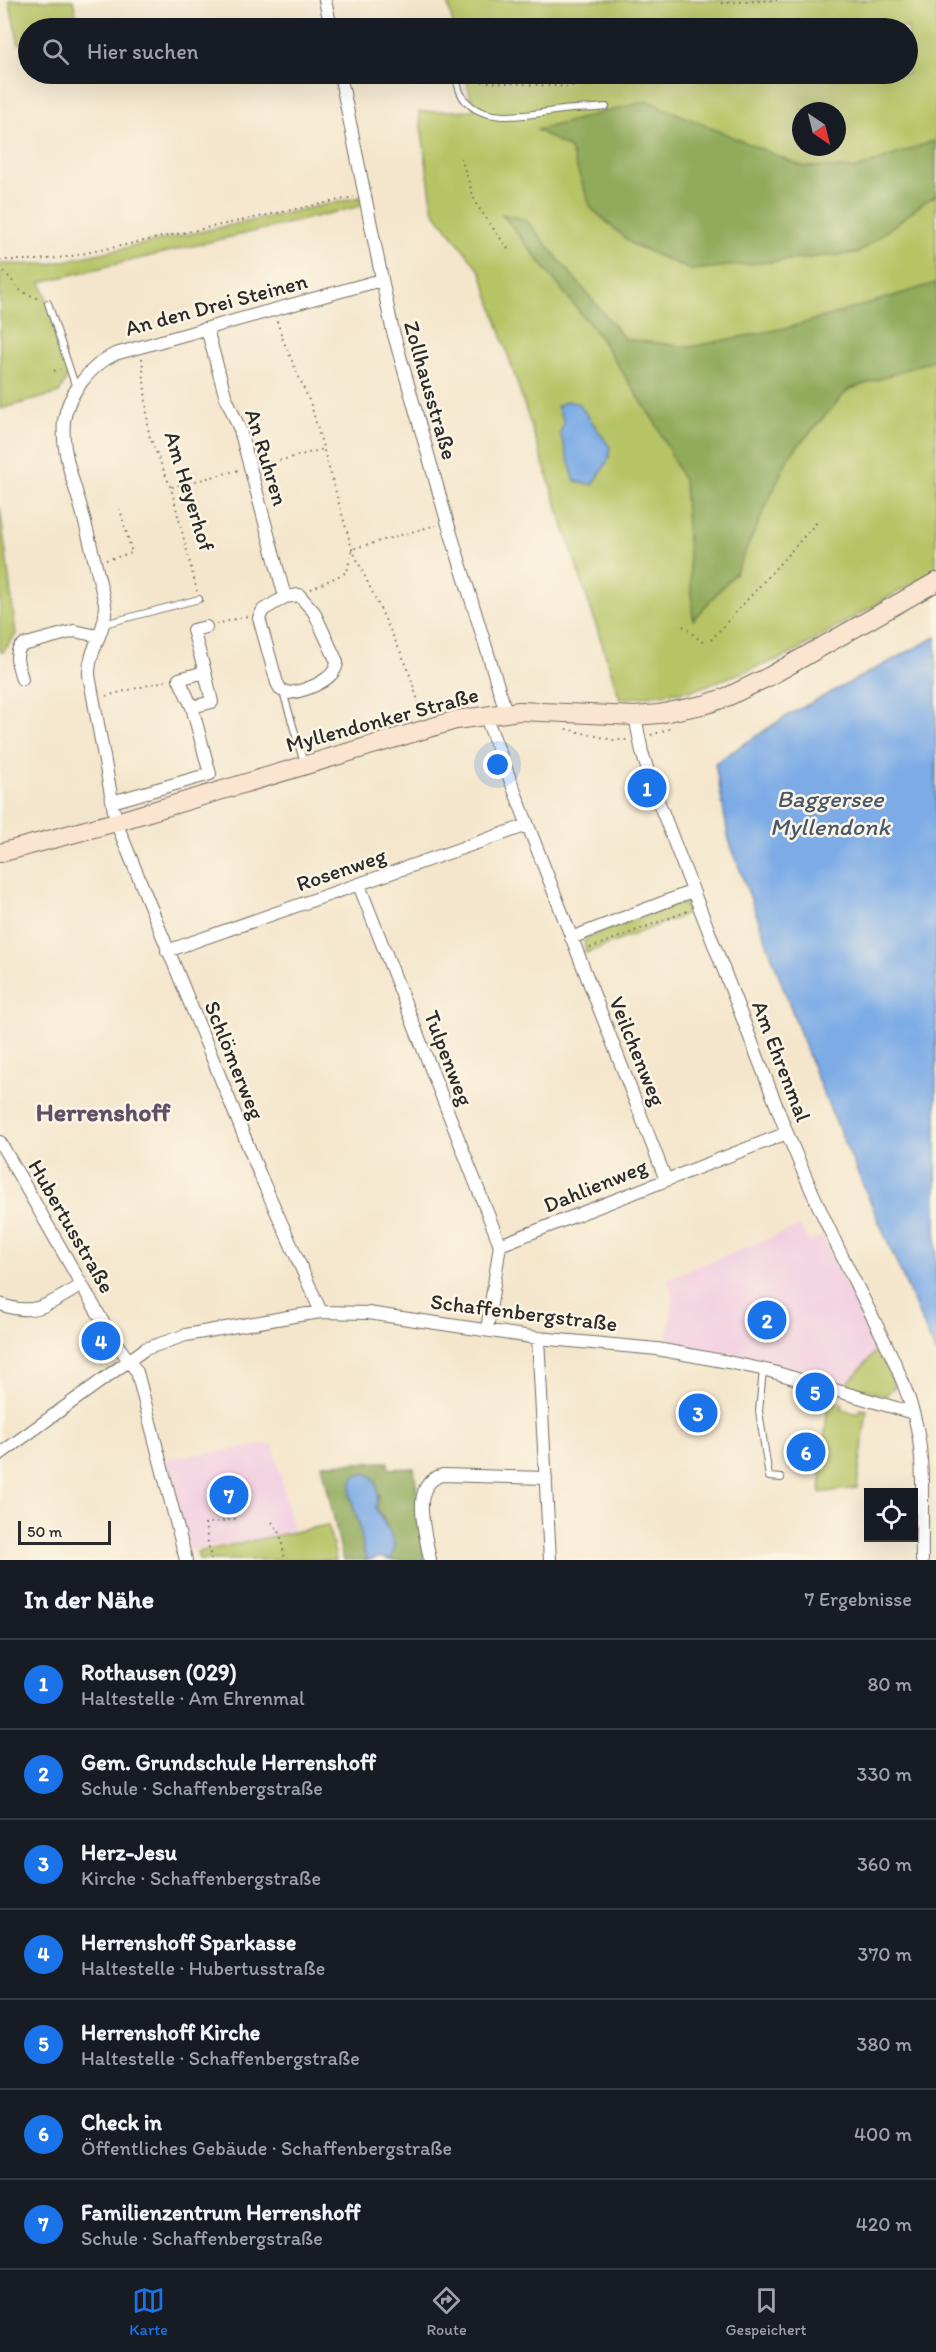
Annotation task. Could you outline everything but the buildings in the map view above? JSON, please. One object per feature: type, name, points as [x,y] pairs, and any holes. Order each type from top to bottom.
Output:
[{"type":"street","points":[[325,0],[329,18]]},
{"type":"street","name":"Zollhausstraße","points":[[342,84],[381,280],[404,374],[506,712]]},
{"type":"street","name":"An den Drei Steinen","points":[[116,822],[93,700],[89,666],[90,657],[104,624],[105,604],[65,446],[65,416],[88,374],[115,354],[381,280]]},
{"type":"street","name":"An Ruhren","points":[[207,329],[225,395],[240,430],[285,597]]},
{"type":"street","name":"Myllendonker Straße","points":[[0,853],[116,822],[425,728],[484,714],[506,712],[635,716],[685,710],[729,696],[770,676],[936,582]]},
{"type":"street","points":[[298,595],[314,612],[336,658],[336,669],[330,677],[297,692],[289,693],[283,691],[277,683],[259,623],[261,612],[285,597],[298,595]]},
{"type":"street","points":[[192,707],[212,702],[193,630],[206,627]]},
{"type":"street","points":[[22,679],[16,655],[23,645],[74,631],[98,636]]},
{"type":"street","points":[[112,802],[210,774],[192,707],[179,679],[205,672]]},
{"type":"street","name":"Veilchenweg","points":[[484,714],[666,1180]]},
{"type":"street","name":"Am Ehrenmal","points":[[635,716],[646,766],[787,1133],[830,1232],[879,1331],[913,1413],[920,1449],[922,1560]]},
{"type":"street","name":"Schlömerweg","points":[[116,822],[260,1175],[321,1312]]},
{"type":"street","name":"Rosenweg","points":[[167,951],[528,825]]},
{"type":"street","name":"Tulpenweg","points":[[359,885],[500,1245]]},
{"type":"street","points":[[571,938],[693,891]]},
{"type":"street","name":"Dahlienweg","points":[[500,1245],[787,1133]]},
{"type":"street","name":"Hubertusstraße","points":[[0,1142],[111,1336],[129,1359]]},
{"type":"street","points":[[486,1330],[500,1245]]},
{"type":"street","points":[[0,1304],[23,1311],[38,1309],[82,1285]]},
{"type":"street","name":"Schaffenbergstraße","points":[[0,1454],[145,1349],[186,1335],[321,1312],[378,1314],[538,1338],[657,1349],[763,1370],[913,1413]]},
{"type":"street","points":[[538,1338],[550,1560]]},
{"type":"street","points":[[129,1359],[137,1372],[186,1560]]},
{"type":"street","points":[[430,1560],[421,1500],[424,1489],[432,1479],[443,1475],[546,1478]]},
{"type":"lane","points":[[458,84],[460,93],[468,104],[489,115],[528,115],[606,107]]},
{"type":"lane","points":[[48,303],[77,392]]},
{"type":"lane","points":[[104,624],[199,599]]},
{"type":"lane","points":[[283,691],[304,764]]},
{"type":"lane","points":[[763,1370],[759,1411],[769,1477],[781,1478]]},
{"type":"path","points":[[722,3],[777,0]]},
{"type":"path","points":[[522,84],[568,87],[576,84]]},
{"type":"path","points":[[460,158],[476,204],[508,249]]},
{"type":"path","points":[[0,260],[67,257],[363,195]]},
{"type":"path","points":[[0,267],[21,291],[48,303]]},
{"type":"path","points":[[274,310],[283,340],[311,405],[352,549],[407,666],[425,728]]},
{"type":"path","name":"Am Heyerhof","points":[[141,346],[149,435],[171,488],[199,599]]},
{"type":"path","points":[[95,563],[132,553],[120,509]]},
{"type":"path","points":[[352,549],[447,521]]},
{"type":"path","points":[[711,640],[818,521]]},
{"type":"path","points":[[298,595],[347,572],[352,549]]},
{"type":"path","points":[[206,627],[261,612]]},
{"type":"path","points":[[683,626],[706,645]]},
{"type":"path","points":[[93,700],[179,679]]},
{"type":"path","points":[[577,953],[699,907]]},
{"type":"path","points":[[218,1516],[219,1522]]},
{"type":"path","points":[[211,1560],[204,1524],[238,1518]]},
{"type":"path","points":[[272,1522],[280,1533],[285,1560]]},
{"type":"shaded area","points":[[800,1226],[809,1242],[822,1236],[878,1349],[847,1384],[757,1358],[666,1341],[674,1298],[667,1279]]},
{"type":"shaded area","points":[[273,1444],[293,1532],[188,1550],[165,1459]]},
{"type":"green space","points":[[9,0],[73,0],[77,18],[18,18],[18,40]]},
{"type":"green space","points":[[447,0],[936,0],[936,570],[787,656],[694,690],[620,699],[481,272],[433,210],[419,112],[474,110],[468,84],[918,84],[918,18],[452,18]]},
{"type":"green space","points":[[647,101],[802,166],[856,169],[933,141],[936,143],[936,195],[858,253],[691,270],[632,244],[591,208],[570,149],[537,130]]},
{"type":"green space","points":[[361,197],[361,206],[41,282],[69,374],[59,393],[0,409],[0,264],[50,264]]},
{"type":"green space","points":[[502,214],[526,220],[625,339],[690,347],[791,327],[936,283],[936,359],[848,390],[789,456],[736,572],[693,620],[684,482],[656,424],[601,339]]},
{"type":"green space","points":[[0,507],[16,634],[3,652],[0,652]]},
{"type":"green space","points":[[678,903],[684,904],[690,913],[586,953],[584,941],[588,937]]},
{"type":"green space","points":[[878,1349],[895,1386],[885,1396],[847,1384]]},
{"type":"green space","points":[[828,1400],[843,1404],[842,1410],[859,1414],[860,1409],[867,1410],[857,1488],[820,1493]]},
{"type":"green space","points":[[388,1462],[389,1469],[414,1468],[426,1560],[390,1560],[395,1547],[384,1520],[376,1508],[379,1495],[350,1496],[361,1532],[363,1551],[368,1560],[343,1560],[322,1464]]},
{"type":"green space","points":[[328,1525],[336,1560],[199,1560],[197,1552]]},
{"type":"water","points":[[567,401],[579,404],[610,447],[609,459],[593,485],[575,481],[560,433],[564,422],[557,406]]},
{"type":"water","name":"Baggersee Myllendonk","points":[[936,637],[936,1354],[816,1076],[729,840],[715,763],[790,714]]},
{"type":"water","points":[[366,1473],[376,1484],[378,1493],[376,1508],[393,1540],[393,1553],[390,1560],[380,1557],[368,1560],[364,1550],[360,1526],[351,1498],[351,1484],[354,1477]]},
{"type":"place","name":"Rothausen (029)","points":[[647,788]]},
{"type":"place","name":"Gem. Grundschule Herrenshoff","points":[[767,1320]]},
{"type":"place","name":"Herrenshoff Sparkasse","points":[[101,1341]]},
{"type":"place","name":"Herrenshoff Kirche","points":[[815,1392]]},
{"type":"place","name":"Herz-Jesu","points":[[698,1413]]},
{"type":"place","name":"Check in","points":[[806,1452]]},
{"type":"place","name":"Familienzentrum Herrenshoff","points":[[229,1495]]},
{"type":"district","name":"Herrenshoff","points":[[103,1112]]}]
